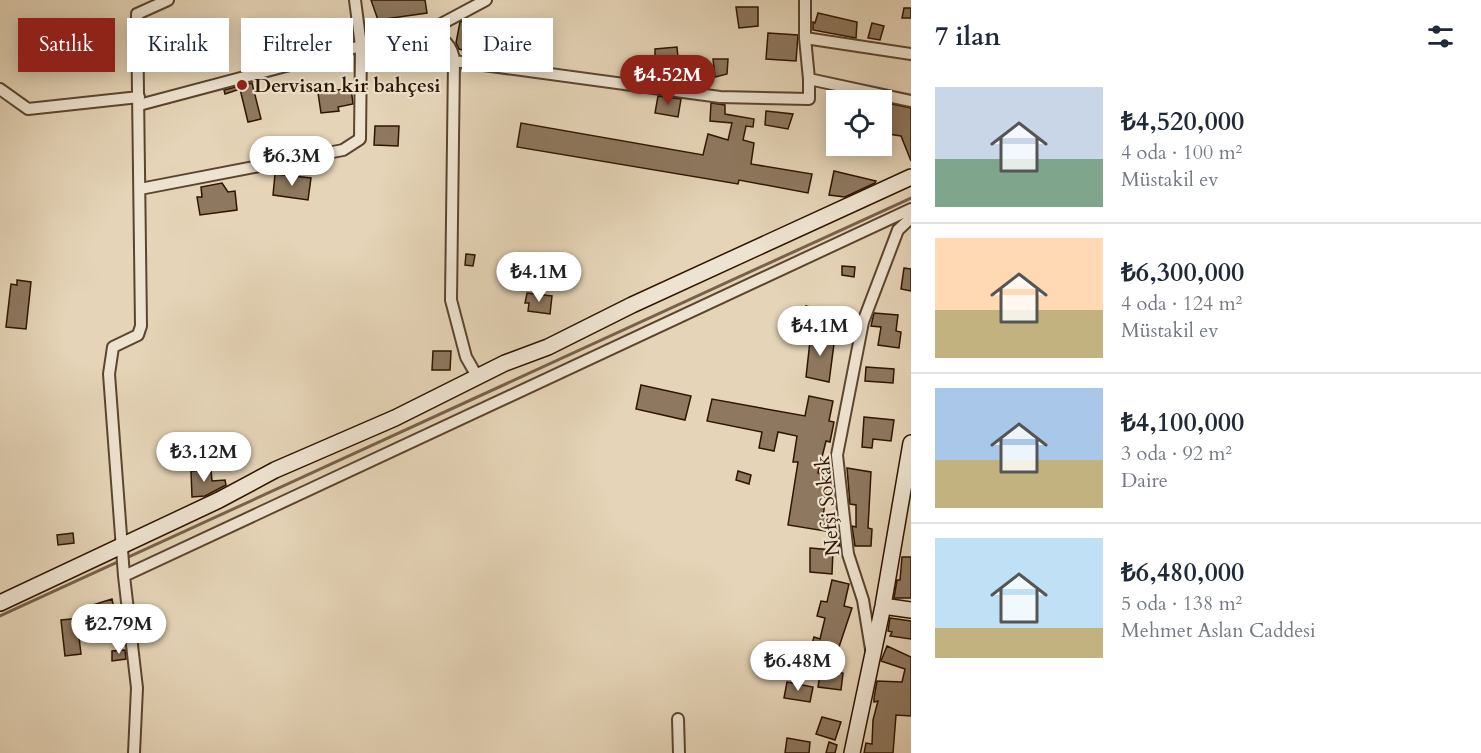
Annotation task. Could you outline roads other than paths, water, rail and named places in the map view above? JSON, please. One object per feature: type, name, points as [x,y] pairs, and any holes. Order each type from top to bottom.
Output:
[{"type":"street","points":[[134,753],[137,688],[124,576],[110,374],[113,347],[138,335],[141,326],[137,14],[168,0]]},
{"type":"street","points":[[140,189],[343,150],[360,139],[361,46],[355,0]]},
{"type":"street","points":[[450,19],[486,0]]},
{"type":"street","points":[[454,61],[720,97],[809,99],[805,0]]},
{"type":"street","points":[[805,38],[911,54]]},
{"type":"street","points":[[0,89],[28,110],[139,101],[365,45]]},
{"type":"street","points":[[450,46],[453,50],[454,61],[451,300],[466,357],[478,378]]},
{"type":"street","points":[[809,80],[911,101]]},
{"type":"street","points":[[0,603],[123,546],[275,470],[395,418],[505,363],[548,347],[632,305],[911,177]]},
{"type":"street","points":[[124,576],[911,209]]},
{"type":"street","name":"Nefşi Sokak","points":[[872,659],[863,600],[848,554],[837,455],[863,322],[898,230],[911,218]]},
{"type":"street","points":[[852,753],[883,606],[910,450]]},
{"type":"street","points":[[883,606],[911,610]]},
{"type":"street","points":[[678,719],[679,753]]},
{"type":"waterway","points":[[0,616],[911,198]]},
{"type":"place","name":"Dervisan kir bahçesi","points":[[242,85]]}]
